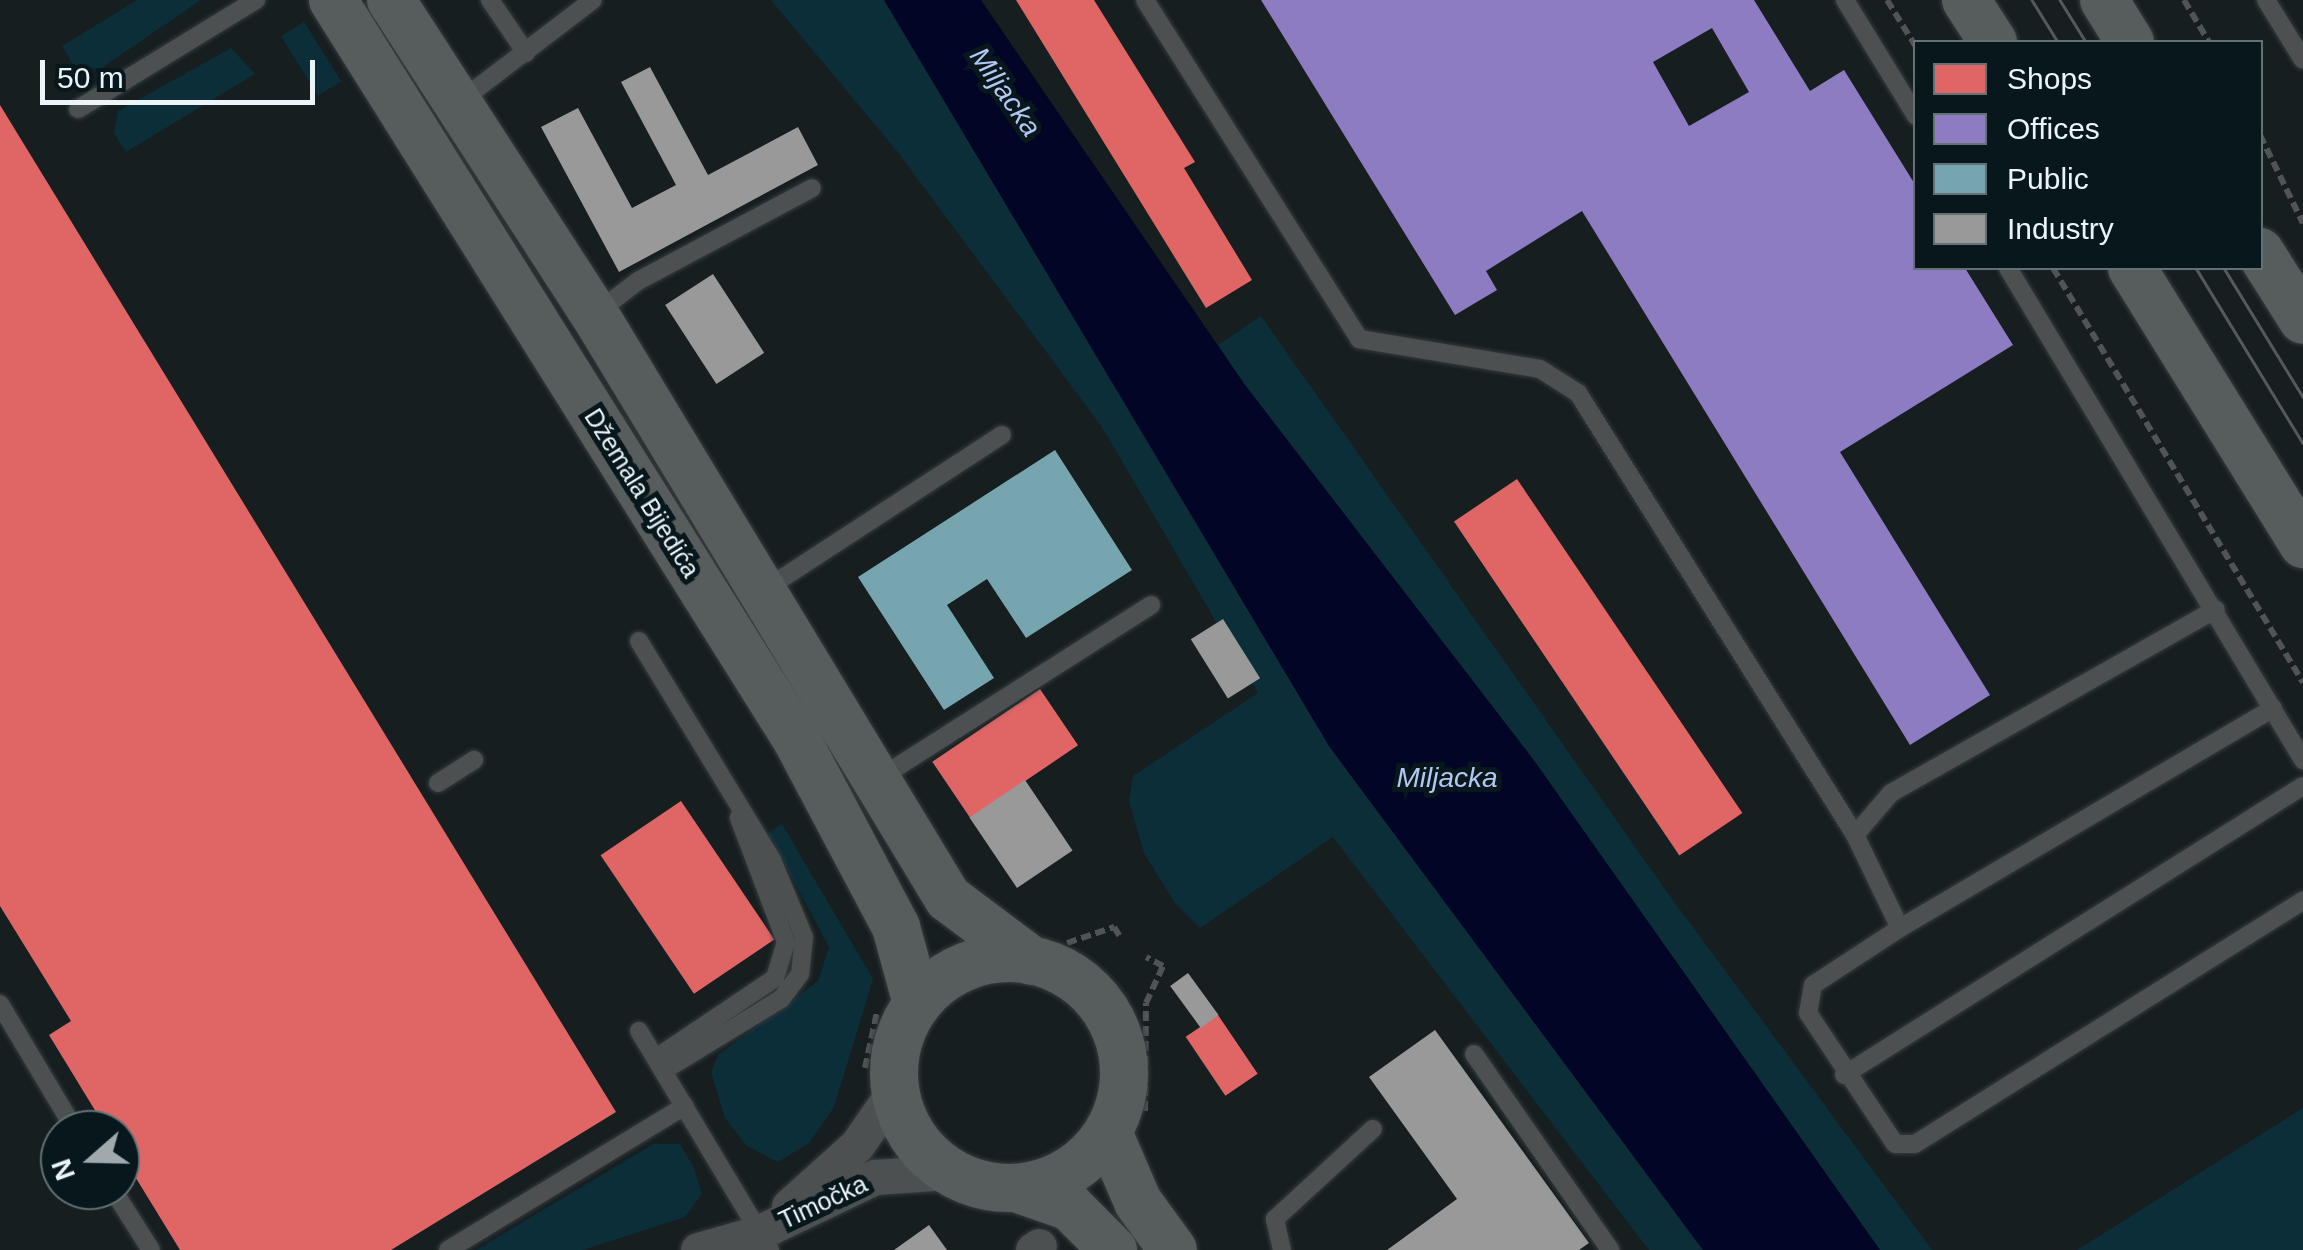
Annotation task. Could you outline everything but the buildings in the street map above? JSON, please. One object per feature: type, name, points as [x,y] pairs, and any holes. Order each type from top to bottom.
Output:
[{"type":"street","name":"Džemala Bijedića","points":[[333,0],[797,740],[896,928],[898,1045],[878,1088]]},
{"type":"street","name":"Džemala Bijedića","points":[[391,0],[455,105],[595,315],[874,782],[948,898],[1032,961],[1075,979],[1114,1027],[1124,1062],[1127,1130]]},
{"type":"street","points":[[1966,0],[1991,40]]},
{"type":"street","points":[[2104,0],[2129,40]]},
{"type":"street","points":[[2263,257],[2303,320]]},
{"type":"street","points":[[2133,270],[2303,544]]},
{"type":"street","name":"Džemala Bijedića","points":[[898,1004],[968,966],[1032,961]]},
{"type":"street","points":[[878,1088],[923,1150],[949,1172],[1019,1189],[1070,1207],[1113,1250]]},
{"type":"street","name":"Timočka","points":[[764,1242],[857,1145],[878,1088]]},
{"type":"street","points":[[1019,1189],[1054,1180],[1127,1130],[1138,1202],[1174,1250]]},
{"type":"street","name":"Timočka","points":[[698,1250],[764,1242],[876,1177],[949,1172]]},
{"type":"lane","points":[[78,109],[256,0]]},
{"type":"lane","points":[[490,0],[526,53]]},
{"type":"lane","points":[[455,105],[593,0]]},
{"type":"lane","points":[[1145,0],[1359,339],[1540,369],[1578,393],[1855,835],[1900,928]]},
{"type":"lane","points":[[1844,0],[1913,111]]},
{"type":"lane","points":[[2266,0],[2303,60]]},
{"type":"lane","points":[[595,315],[638,281],[812,188]]},
{"type":"lane","points":[[2009,270],[2216,608],[2303,760]]},
{"type":"lane","points":[[763,591],[1002,435]]},
{"type":"lane","points":[[874,782],[1151,605]]},
{"type":"lane","points":[[1855,835],[1891,793],[2216,608]]},
{"type":"lane","points":[[639,641],[735,799],[798,913],[800,974],[781,999],[660,1064]]},
{"type":"lane","points":[[2273,708],[1900,928],[1813,985],[1808,1013],[1844,1075],[1895,1144],[1915,1144],[2303,901]]},
{"type":"lane","points":[[438,783],[474,760]]},
{"type":"lane","points":[[1844,1075],[2303,786]]},
{"type":"lane","points":[[0,1004],[63,1110]]},
{"type":"lane","points":[[639,1032],[764,1242]]},
{"type":"lane","points":[[1474,1054],[1610,1250]]},
{"type":"lane","points":[[448,1250],[686,1106]]},
{"type":"lane","points":[[1282,1250],[1275,1219],[1373,1128]]},
{"type":"lane","points":[[126,1210],[152,1250]]},
{"type":"path","points":[[1887,0],[1913,42]]},
{"type":"path","points":[[2184,0],[2208,40]]},
{"type":"path","points":[[2263,142],[2303,223]]},
{"type":"path","points":[[2054,270],[2303,682]]},
{"type":"path","points":[[1127,1130],[1146,1003],[1163,966],[1146,958]]},
{"type":"path","points":[[878,1088],[898,1004]]},
{"type":"shaded area","points":[[137,0],[201,0],[100,69],[74,66],[62,46]]},
{"type":"shaded area","points":[[771,0],[884,0],[1329,746],[1703,1250],[1649,1250],[1333,837],[1200,928],[1175,903],[1144,853],[1129,801],[1133,776],[1258,693],[1102,427],[897,151]]},
{"type":"shaded area","points":[[304,22],[341,81],[318,96],[281,36]]},
{"type":"shaded area","points":[[231,48],[255,74],[126,152],[114,133],[118,111]]},
{"type":"shaded area","points":[[1261,316],[1667,892],[1932,1250],[1880,1250],[1533,759],[1245,385],[1218,345]]},
{"type":"shaded area","points":[[782,824],[873,979],[834,1107],[809,1143],[778,1162],[747,1146],[725,1118],[711,1072],[718,1055],[818,981],[829,947],[768,833]]},
{"type":"shaded area","points":[[2303,1108],[2303,1250],[2077,1250]]},
{"type":"shaded area","points":[[653,1144],[680,1144],[693,1166],[702,1194],[685,1217],[583,1250],[476,1250]]},
{"type":"water","name":"Miljacka","points":[[884,0],[981,0],[1245,385],[1533,759],[1880,1250],[1703,1250],[1329,746]]},
{"type":"tram line","points":[[2032,0],[2057,40]]},
{"type":"tram line","points":[[2060,0],[2085,40]]},
{"type":"tram line","points":[[2197,270],[2303,443]]},
{"type":"tram line","points":[[2225,270],[2303,397]]}]
